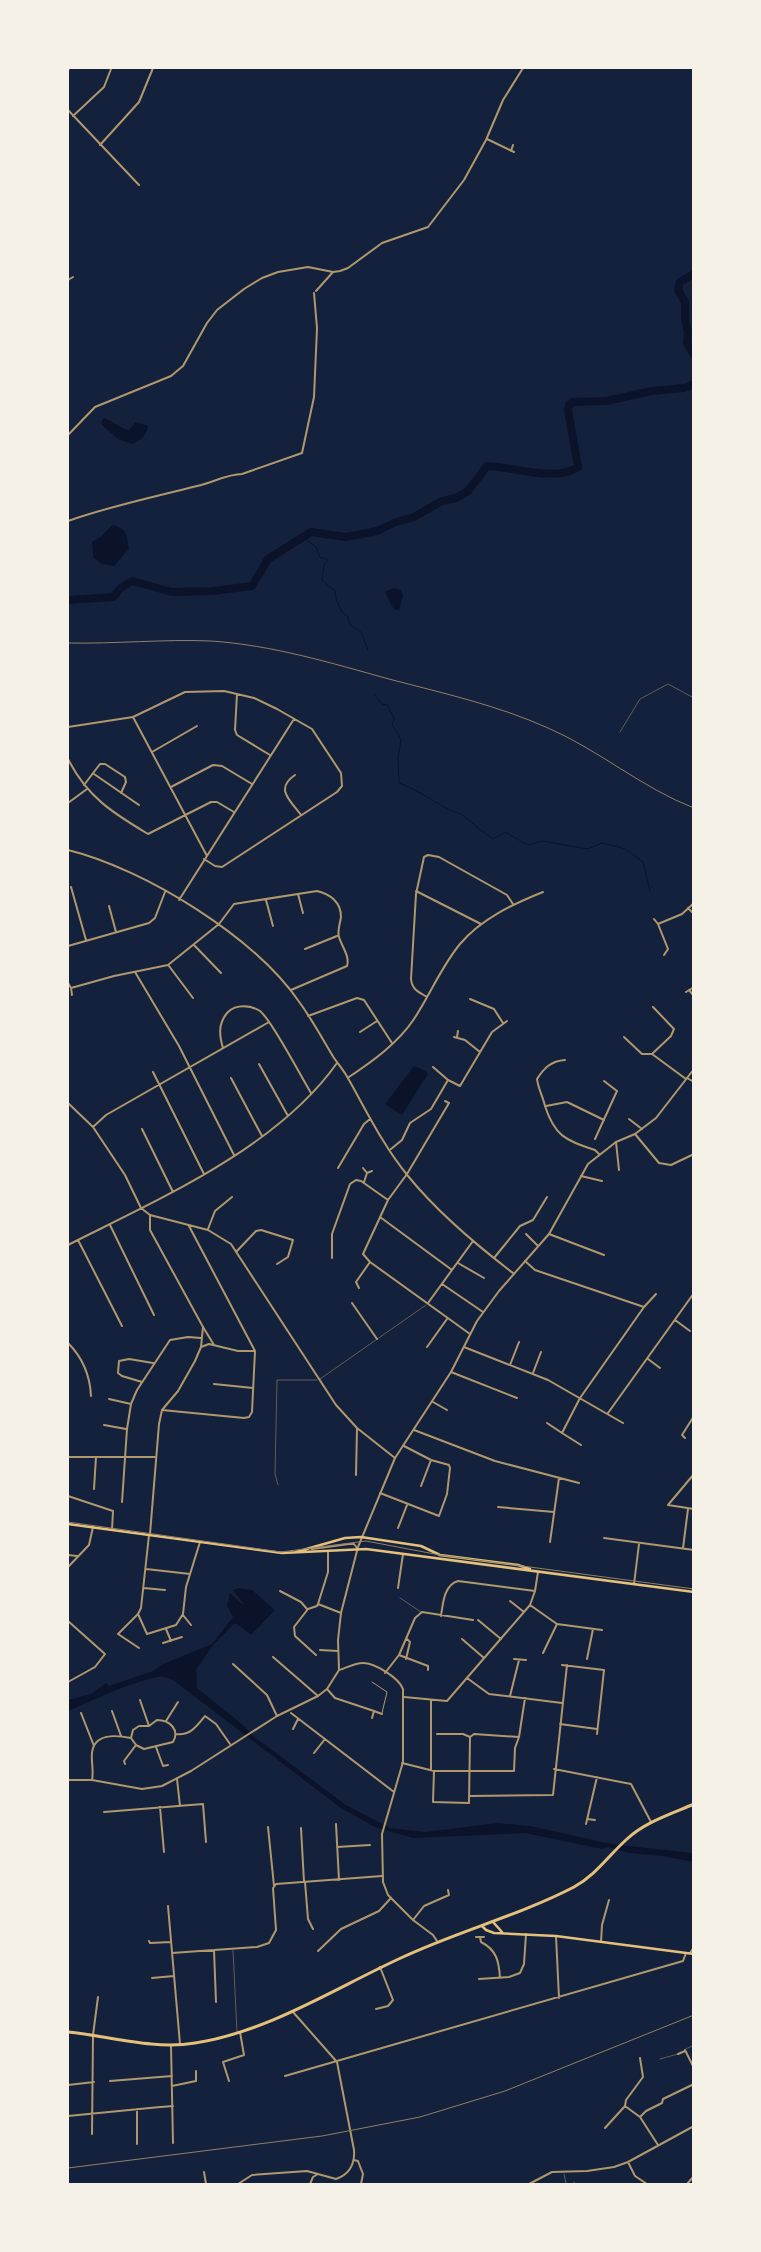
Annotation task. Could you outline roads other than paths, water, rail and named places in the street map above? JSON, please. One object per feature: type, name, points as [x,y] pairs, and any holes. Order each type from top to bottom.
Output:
[{"type":"highway","points":[[68,2032],[171,2045],[195,2043],[263,2024],[380,1967],[493,1922],[576,1886],[598,1870],[627,1838],[651,1822],[694,1804]]},
{"type":"main road","points":[[68,1524],[288,1554],[357,1548],[694,1592]]},
{"type":"main road","points":[[288,1554],[345,1538],[361,1537],[421,1546],[440,1555],[518,1565],[538,1572]]},
{"type":"main road","points":[[493,1922],[496,1928],[503,1933]]},
{"type":"main road","points":[[482,1926],[488,1932],[556,1936],[692,1954]]},
{"type":"street","points":[[100,145],[139,102],[153,68]]},
{"type":"street","points":[[68,435],[95,407],[171,376],[183,366],[207,323],[217,310],[244,289],[270,275],[297,268],[308,267],[333,272],[348,268],[382,243],[428,227],[464,180],[487,139],[503,100],[523,68]]},
{"type":"street","points":[[73,116],[104,87],[111,69]]},
{"type":"street","points":[[68,110],[139,185]]},
{"type":"street","points":[[487,139],[512,152],[513,145]]},
{"type":"street","points":[[68,521],[100,510],[242,474],[302,452],[314,397],[318,328],[315,292],[333,272]]},
{"type":"street","points":[[68,280],[73,277]]},
{"type":"street","points":[[68,727],[133,717],[185,692],[211,690],[254,698],[312,729],[341,773],[342,786],[336,792],[222,867],[215,866],[204,859]]},
{"type":"street","points":[[237,694],[235,730],[237,735],[270,755]]},
{"type":"street","points":[[133,717],[207,856]]},
{"type":"street","points":[[179,900],[294,719]]},
{"type":"street","points":[[152,752],[197,726]]},
{"type":"street","points":[[68,759],[69,766],[105,808],[148,834],[211,802],[218,802],[234,812]]},
{"type":"street","points":[[84,785],[100,764],[105,764],[125,777],[126,782],[121,792]]},
{"type":"street","points":[[171,787],[213,765],[222,766],[252,784]]},
{"type":"street","points":[[94,774],[139,805]]},
{"type":"street","points":[[294,775],[287,780],[284,787],[285,794],[301,815]]},
{"type":"street","points":[[68,803],[87,789]]},
{"type":"street","points":[[68,850],[138,876],[219,924],[239,939],[290,991],[308,1016],[348,1078],[370,1119],[407,1174],[436,1208],[513,1273]]},
{"type":"street","points":[[427,997],[416,991],[412,986],[411,979],[416,891],[421,863],[424,857],[428,855],[439,857],[507,895],[514,904]]},
{"type":"street","points":[[71,887],[86,941]]},
{"type":"street","points":[[71,988],[168,965],[219,924],[234,904],[317,891],[325,892],[333,898],[339,907],[341,917],[338,935],[349,961],[347,966],[290,991]]},
{"type":"street","points":[[416,891],[481,924]]},
{"type":"street","points":[[68,946],[149,923],[155,918],[165,892]]},
{"type":"street","points":[[348,1078],[379,1057],[412,1021],[447,960],[461,943],[481,924],[514,904],[543,892]]},
{"type":"street","points":[[298,894],[303,913]]},
{"type":"street","points":[[266,900],[273,926]]},
{"type":"street","points":[[658,924],[682,914],[694,903]]},
{"type":"street","points":[[109,906],[116,932]]},
{"type":"street","points":[[688,908],[694,914]]},
{"type":"street","points":[[654,919],[658,924],[668,949],[664,955]]},
{"type":"street","points":[[305,949],[338,935]]},
{"type":"street","points":[[194,946],[222,973]]},
{"type":"street","points":[[168,965],[194,998]]},
{"type":"street","points":[[135,972],[190,1067],[234,1155]]},
{"type":"street","points":[[68,982],[72,995]]},
{"type":"street","points":[[694,987],[688,991],[694,996]]},
{"type":"street","points":[[308,1016],[357,998],[364,1000],[392,1043]]},
{"type":"street","points":[[475,1002],[477,998]]},
{"type":"street","points":[[470,999],[496,1011],[503,1023]]},
{"type":"street","points":[[223,1048],[220,1028],[230,1010],[241,1006],[252,1006],[261,1012],[269,1022],[312,1094]]},
{"type":"street","points":[[652,1054],[671,1036],[674,1030],[653,1007]]},
{"type":"street","points":[[360,1032],[377,1021]]},
{"type":"street","points":[[433,1067],[448,1080],[460,1086],[492,1032],[507,1021]]},
{"type":"street","points":[[94,1127],[106,1115],[269,1022]]},
{"type":"street","points":[[457,1037],[458,1031]]},
{"type":"street","points":[[454,1037],[465,1040],[480,1052]]},
{"type":"street","points":[[624,1038],[642,1054],[652,1054],[686,1079],[694,1082]]},
{"type":"street","points":[[565,1060],[555,1062],[546,1067],[537,1079],[546,1107],[554,1128],[561,1136],[595,1150],[599,1154]]},
{"type":"street","points":[[68,1245],[174,1192],[234,1155],[288,1116],[312,1094],[337,1063]]},
{"type":"street","points":[[259,1064],[288,1116]]},
{"type":"street","points":[[68,1780],[92,1780],[142,1789],[162,1786],[177,1779],[253,1730],[318,1696],[327,1689],[339,1670],[338,1651],[341,1613],[357,1548],[395,1458],[433,1402],[483,1312],[513,1273],[549,1234],[588,1164],[616,1142],[635,1134],[656,1118],[694,1069]]},
{"type":"street","points":[[153,1072],[204,1174]]},
{"type":"street","points":[[231,1078],[262,1136]]},
{"type":"street","points":[[390,1149],[402,1140],[410,1123],[431,1109],[448,1080]]},
{"type":"street","points":[[595,1139],[617,1091],[604,1081]]},
{"type":"street","points":[[445,1101],[449,1103],[407,1174],[388,1200],[364,1251],[364,1257],[470,1334]]},
{"type":"street","points":[[546,1107],[567,1102],[604,1120]]},
{"type":"street","points":[[68,1103],[94,1127],[125,1175],[141,1208],[150,1215],[208,1230],[231,1244],[281,1323],[292,1334],[336,1405],[357,1428],[395,1458]]},
{"type":"street","points":[[338,1168],[364,1124],[370,1119]]},
{"type":"street","points":[[629,1119],[642,1129]]},
{"type":"street","points":[[142,1129],[174,1192]]},
{"type":"street","points":[[635,1134],[660,1163],[671,1165],[694,1154]]},
{"type":"street","points":[[616,1142],[619,1170]]},
{"type":"street","points":[[363,1168],[367,1173]]},
{"type":"street","points":[[364,1182],[367,1173],[372,1171]]},
{"type":"street","points":[[581,1176],[602,1181]]},
{"type":"street","points":[[332,1258],[332,1234],[344,1194],[352,1182],[364,1182],[388,1200]]},
{"type":"street","points":[[208,1230],[215,1211],[232,1196]]},
{"type":"street","points":[[494,1258],[520,1226],[533,1220],[547,1197]]},
{"type":"street","points":[[150,1215],[150,1230],[214,1345]]},
{"type":"street","points":[[380,1217],[452,1270]]},
{"type":"street","points":[[110,1225],[154,1315]]},
{"type":"street","points":[[162,1410],[244,1418],[249,1417],[252,1412],[254,1351],[189,1225]]},
{"type":"street","points":[[236,1252],[256,1231],[261,1230],[294,1240],[288,1257],[277,1264]]},
{"type":"street","points":[[526,1234],[538,1246]]},
{"type":"street","points":[[549,1234],[604,1254]]},
{"type":"street","points":[[78,1240],[122,1326]]},
{"type":"street","points":[[428,1303],[473,1240]]},
{"type":"street","points":[[525,1261],[534,1270],[644,1307]]},
{"type":"street","points":[[359,1288],[356,1282],[370,1262]]},
{"type":"street","points":[[457,1262],[484,1278]]},
{"type":"street","points":[[442,1283],[483,1312]]},
{"type":"street","points":[[608,1413],[694,1293]]},
{"type":"street","points":[[562,1433],[580,1398],[644,1307],[656,1294]]},
{"type":"street","points":[[352,1303],[377,1339]]},
{"type":"street","points":[[427,1347],[448,1318]]},
{"type":"street","points":[[675,1320],[690,1331]]},
{"type":"street","points":[[140,1648],[118,1634],[138,1614],[141,1608],[162,1410],[186,1379],[201,1346],[203,1327]]},
{"type":"street","points":[[122,1502],[127,1429],[131,1404],[142,1382],[170,1340],[188,1336],[202,1338]]},
{"type":"street","points":[[510,1365],[519,1342]]},
{"type":"street","points":[[68,1343],[87,1371],[91,1396]]},
{"type":"street","points":[[201,1346],[209,1344],[238,1351],[254,1351]]},
{"type":"street","points":[[464,1347],[533,1374],[623,1422]]},
{"type":"street","points":[[533,1374],[542,1352]]},
{"type":"street","points":[[142,1382],[118,1373],[119,1361],[129,1359],[154,1363]]},
{"type":"street","points":[[648,1359],[660,1368]]},
{"type":"street","points":[[451,1372],[517,1398]]},
{"type":"street","points":[[214,1384],[253,1388]]},
{"type":"street","points":[[109,1398],[131,1404]]},
{"type":"street","points":[[433,1402],[448,1410]]},
{"type":"street","points":[[685,1438],[682,1435],[694,1416]]},
{"type":"street","points":[[547,1423],[581,1445]]},
{"type":"street","points":[[104,1425],[127,1429]]},
{"type":"street","points":[[356,1475],[357,1428]]},
{"type":"street","points":[[414,1430],[495,1461],[579,1483]]},
{"type":"street","points":[[380,1493],[439,1516],[443,1507],[450,1468],[448,1465],[431,1460],[404,1446]]},
{"type":"street","points":[[68,1457],[156,1457]]},
{"type":"street","points":[[94,1489],[96,1457]]},
{"type":"street","points":[[421,1486],[431,1460]]},
{"type":"street","points":[[694,1474],[668,1505],[694,1509]]},
{"type":"street","points":[[550,1542],[559,1478]]},
{"type":"street","points":[[68,1496],[113,1511],[112,1530]]},
{"type":"street","points":[[398,1528],[408,1504]]},
{"type":"street","points":[[498,1507],[554,1512]]},
{"type":"street","points":[[683,1549],[688,1508]]},
{"type":"street","points":[[68,1567],[89,1545],[93,1527]]},
{"type":"street","points":[[604,1538],[694,1550]]},
{"type":"street","points":[[138,1614],[147,1634],[176,1625],[183,1616],[190,1574],[200,1542]]},
{"type":"street","points":[[634,1584],[639,1543]]},
{"type":"street","points":[[310,1549],[349,1544],[354,1544],[357,1548]]},
{"type":"street","points":[[316,1655],[295,1636],[294,1627],[307,1610],[318,1604],[328,1572],[328,1551]]},
{"type":"street","points":[[398,1588],[403,1554]]},
{"type":"street","points":[[68,1555],[77,1556]]},
{"type":"street","points":[[146,1568],[190,1574]]},
{"type":"street","points":[[404,1697],[446,1702],[530,1605],[535,1591],[538,1572]]},
{"type":"street","points":[[441,1616],[445,1593],[451,1584],[458,1580],[535,1591]]},
{"type":"street","points":[[144,1588],[164,1590]]},
{"type":"street","points":[[280,1592],[301,1602],[307,1610]]},
{"type":"street","points":[[510,1601],[524,1612]]},
{"type":"street","points":[[318,1604],[341,1613]]},
{"type":"street","points":[[530,1605],[557,1624],[602,1630]]},
{"type":"street","points":[[385,1673],[407,1639],[415,1618],[422,1612],[473,1620]]},
{"type":"street","points":[[183,1616],[191,1625]]},
{"type":"street","points":[[478,1620],[501,1639]]},
{"type":"street","points":[[68,1621],[105,1654],[89,1672],[68,1682]]},
{"type":"street","points":[[543,1653],[557,1624]]},
{"type":"street","points":[[166,1629],[171,1640]]},
{"type":"street","points":[[587,1659],[593,1629]]},
{"type":"street","points":[[163,1643],[182,1637]]},
{"type":"street","points":[[406,1659],[410,1642],[407,1639]]},
{"type":"street","points":[[462,1639],[484,1658]]},
{"type":"street","points":[[320,1650],[338,1651]]},
{"type":"street","points":[[398,1655],[428,1666],[428,1670]]},
{"type":"street","points":[[273,1657],[318,1696]]},
{"type":"street","points":[[514,1659],[526,1660]]},
{"type":"street","points":[[510,1696],[519,1660]]},
{"type":"street","points":[[339,1670],[364,1663],[385,1673],[401,1684],[404,1697],[402,1763],[382,1834],[382,1876],[385,1891],[413,1920],[433,1935],[438,1943]]},
{"type":"street","points":[[233,1664],[267,1695],[277,1716]]},
{"type":"street","points":[[562,1665],[604,1670],[597,1734]]},
{"type":"street","points":[[470,1796],[552,1796],[567,1666]]},
{"type":"street","points":[[466,1678],[489,1694],[562,1703]]},
{"type":"street","points":[[327,1689],[335,1698],[382,1714],[388,1692],[372,1682]]},
{"type":"street","points":[[402,1763],[432,1771],[514,1771],[514,1748],[519,1737],[525,1698]]},
{"type":"street","points":[[140,1700],[149,1726]]},
{"type":"street","points":[[431,1700],[433,1802],[469,1803],[470,1737]]},
{"type":"street","points":[[166,1721],[178,1702]]},
{"type":"street","points":[[112,1711],[121,1736]]},
{"type":"street","points":[[372,1718],[374,1711]]},
{"type":"street","points":[[81,1713],[94,1746],[92,1780]]},
{"type":"street","points":[[291,1713],[394,1792]]},
{"type":"street","points":[[131,1738],[136,1728],[149,1726],[157,1720],[166,1721],[176,1734],[182,1735],[194,1730],[205,1716],[216,1724],[230,1744]]},
{"type":"street","points":[[293,1729],[298,1719]]},
{"type":"street","points":[[560,1724],[598,1729]]},
{"type":"street","points":[[94,1746],[104,1737],[121,1736],[131,1738],[136,1745],[147,1750],[156,1746],[170,1744],[176,1734]]},
{"type":"street","points":[[437,1734],[463,1734],[470,1737]]},
{"type":"street","points":[[470,1737],[474,1734],[519,1737]]},
{"type":"street","points":[[314,1753],[325,1739]]},
{"type":"street","points":[[126,1764],[124,1761],[136,1745]]},
{"type":"street","points":[[156,1746],[163,1766],[168,1765]]},
{"type":"street","points":[[554,1769],[631,1784],[651,1822]]},
{"type":"street","points":[[586,1824],[597,1777]]},
{"type":"street","points":[[177,1779],[180,1806]]},
{"type":"street","points":[[104,1812],[203,1804],[206,1842]]},
{"type":"street","points":[[160,1807],[164,1852]]},
{"type":"street","points":[[588,1819],[595,1820]]},
{"type":"street","points":[[336,1824],[339,1880]]},
{"type":"street","points":[[68,1826],[68,1834]]},
{"type":"street","points":[[172,1953],[263,1946],[272,1939],[276,1930],[268,1827]]},
{"type":"street","points":[[301,1828],[308,1919],[313,1929]]},
{"type":"street","points":[[337,1847],[370,1845]]},
{"type":"street","points":[[274,1886],[382,1876]]},
{"type":"street","points":[[448,1890],[450,1900]]},
{"type":"street","points":[[413,1920],[424,1906],[449,1895]]},
{"type":"street","points":[[318,1951],[341,1929],[381,1910],[391,1898]]},
{"type":"street","points":[[601,1942],[609,1900]]},
{"type":"street","points":[[601,1904],[607,1905]]},
{"type":"street","points":[[168,1906],[180,2044]]},
{"type":"street","points":[[479,1978],[500,1978],[517,1975],[524,1968],[526,1934]]},
{"type":"street","points":[[556,1936],[559,1998]]},
{"type":"street","points":[[476,1937],[484,1937]]},
{"type":"street","points":[[480,1937],[481,1942],[490,1947],[496,1954],[500,1978]]},
{"type":"street","points":[[149,1941],[150,1943],[171,1942]]},
{"type":"street","points":[[692,1954],[694,1947]]},
{"type":"street","points":[[214,1950],[216,2002]]},
{"type":"street","points":[[285,2076],[683,1961],[686,1953]]},
{"type":"street","points":[[376,2009],[388,2006],[393,2000],[380,1967]]},
{"type":"street","points":[[152,1978],[174,1976]]},
{"type":"street","points":[[92,2134],[94,2113],[93,2034],[98,1997]]},
{"type":"street","points":[[238,2184],[252,2174],[307,2171],[336,2179],[348,2172],[354,2160],[336,2062],[291,2010]]},
{"type":"street","points":[[229,2081],[223,2062],[244,2055],[239,2032]]},
{"type":"street","points":[[171,2045],[173,2143]]},
{"type":"street","points":[[678,2054],[685,2050],[694,2068]]},
{"type":"street","points":[[605,2128],[625,2106],[626,2100],[643,2077],[640,2058]]},
{"type":"street","points":[[172,2086],[196,2081],[196,2071]]},
{"type":"street","points":[[110,2082],[172,2076]]},
{"type":"street","points":[[68,2085],[94,2082]]},
{"type":"street","points":[[640,2117],[646,2111],[662,2103],[663,2099],[694,2084]]},
{"type":"street","points":[[68,2116],[173,2106]]},
{"type":"street","points":[[625,2106],[640,2117],[658,2145]]},
{"type":"street","points":[[137,2109],[137,2144]]},
{"type":"street","points":[[529,2184],[552,2172],[587,2171],[614,2167],[628,2162],[694,2126]]},
{"type":"street","points":[[354,2160],[358,2160],[362,2167],[361,2184]]},
{"type":"street","points":[[628,2162],[635,2176],[647,2184]]},
{"type":"street","points":[[204,2172],[206,2184]]},
{"type":"street","points":[[310,2184],[313,2177],[318,2174]]},
{"type":"street","points":[[687,2184],[694,2176]]},
{"type":"lane","points":[[620,732],[640,699],[668,684],[694,698]]},
{"type":"lane","points":[[278,1486],[275,1474],[277,1380],[319,1380],[428,1303]]},
{"type":"lane","points":[[400,1598],[422,1612]]},
{"type":"lane","points":[[233,1949],[239,2032]]},
{"type":"lane","points":[[685,2050],[694,2045]]},
{"type":"lane","points":[[660,2059],[678,2054]]},
{"type":"lane","points":[[563,2171],[566,2184]]},
{"type":"water","points":[[104,418],[129,430],[136,422],[148,426],[143,438],[132,444],[118,439],[102,425],[101,422]]},
{"type":"water","points":[[112,525],[123,530],[128,540],[129,549],[114,566],[102,564],[93,557],[92,542],[102,536]]},
{"type":"water","points":[[394,588],[401,590],[403,596],[399,611],[393,608],[385,592]]},
{"type":"water","points":[[414,1066],[426,1071],[428,1074],[402,1115],[385,1104]]},
{"type":"water","points":[[238,1588],[252,1590],[275,1610],[251,1635],[237,1624],[234,1624],[213,1645],[196,1670],[197,1688],[243,1725],[253,1736],[346,1805],[390,1828],[426,1832],[498,1823],[530,1826],[611,1844],[693,1853],[693,1862],[663,1856],[629,1853],[608,1847],[602,1849],[525,1833],[413,1838],[375,1827],[341,1808],[173,1680],[166,1677],[147,1679],[68,1711],[68,1700],[91,1694],[106,1683],[109,1686],[153,1671],[163,1664],[212,1644],[233,1617],[227,1606],[230,1593],[243,1603],[233,1590]]},
{"type":"waterway","points":[[694,274],[680,282],[678,290],[685,302],[685,319],[688,332],[687,343],[694,355]]},
{"type":"waterway","points":[[68,600],[113,597],[121,588],[132,581],[172,592],[213,591],[252,586],[268,559],[311,532],[346,537],[377,531],[396,522],[414,517],[442,501],[456,498],[468,491],[487,466],[546,474],[569,472],[578,467],[568,410],[569,405],[573,402],[607,401],[651,391],[684,388],[694,384]]},
{"type":"waterway","points":[[303,537],[316,547],[320,557],[328,560],[324,565],[322,580],[335,591],[336,599],[342,612],[347,616],[350,625],[361,632],[368,650]]},
{"type":"waterway","points":[[374,694],[382,704],[387,705],[394,718],[392,725],[401,739],[398,759],[399,783],[463,815],[493,839],[505,832],[528,845],[542,841],[588,849],[602,843],[626,849],[643,862],[650,891]]},
{"type":"tram line","points":[[68,1522],[281,1552],[366,1541],[440,1555],[694,1589]]},
{"type":"railway","points":[[68,643],[211,641],[256,646],[323,661],[469,700],[529,720],[567,737],[638,780],[694,808]]},
{"type":"railway","points":[[68,2168],[322,2136],[420,2117],[505,2091],[694,2015]]}]
